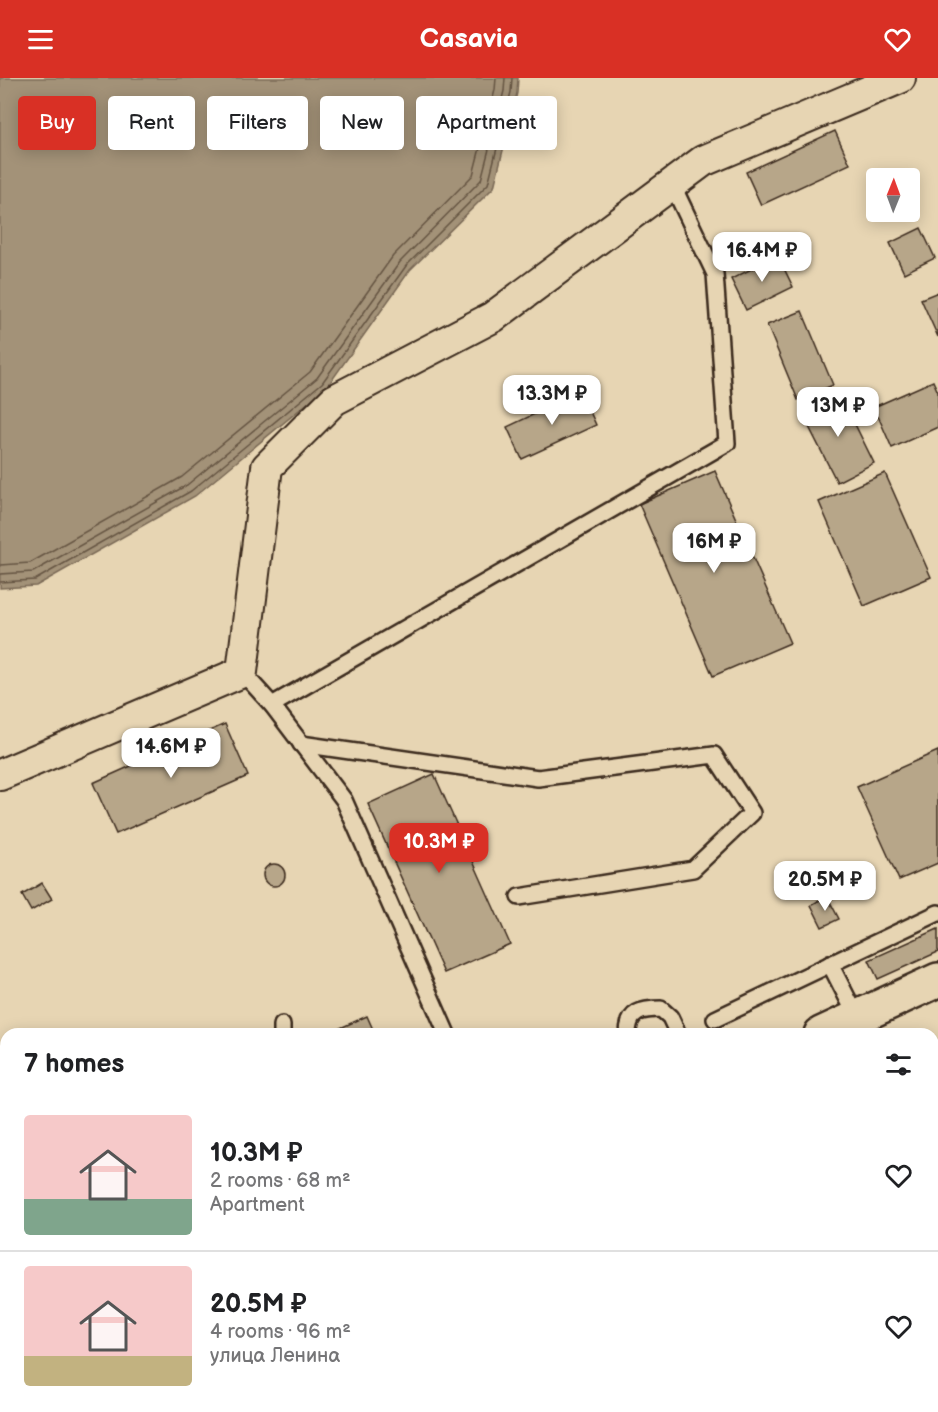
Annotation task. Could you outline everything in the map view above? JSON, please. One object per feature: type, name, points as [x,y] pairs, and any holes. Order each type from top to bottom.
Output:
[{"type":"street","points":[[0,775],[242,672],[267,467],[334,400],[493,317],[703,161],[900,78]]},
{"type":"street","points":[[834,1028],[938,980]]},
{"type":"lane","points":[[272,705],[727,443],[715,274],[672,184]]},
{"type":"lane","points":[[242,672],[272,705],[344,800],[444,1028]]},
{"type":"lane","points":[[302,744],[538,778],[714,755],[752,813],[693,869],[519,897]]},
{"type":"lane","points":[[715,1019],[938,913]]},
{"type":"lane","points":[[830,964],[857,1017]]},
{"type":"lane","points":[[628,1028],[633,1015],[646,1009],[661,1010],[670,1017],[675,1028]]},
{"type":"water","points":[[0,78],[518,78],[516,96],[416,96],[416,150],[503,150],[494,187],[410,270],[327,387],[195,496],[36,586],[0,588]]},
{"type":"building","points":[[835,131],[850,164],[761,205],[746,172]]},
{"type":"building","points":[[921,228],[935,258],[904,273],[890,243]]},
{"type":"building","points":[[778,256],[793,287],[746,310],[731,279]]},
{"type":"building","points":[[938,292],[938,337],[921,299]]},
{"type":"building","points":[[802,311],[833,385],[798,400],[767,325]]},
{"type":"building","points":[[933,381],[938,392],[938,427],[892,448],[874,407]]},
{"type":"building","points":[[581,392],[596,425],[522,459],[507,427]]},
{"type":"building","points":[[840,394],[874,463],[837,482],[802,413]]},
{"type":"building","points":[[715,471],[790,643],[713,676],[639,504]]},
{"type":"building","points":[[885,473],[931,577],[864,606],[819,502]]},
{"type":"building","points":[[225,724],[248,776],[116,834],[93,783]]},
{"type":"building","points":[[938,751],[938,863],[899,880],[857,787]]},
{"type":"building","points":[[434,774],[510,944],[444,973],[368,804]]},
{"type":"building","points":[[270,864],[278,864],[285,871],[285,879],[278,886],[270,886],[263,879],[263,871]]},
{"type":"building","points":[[42,883],[52,899],[31,911],[22,895]]},
{"type":"building","points":[[827,896],[839,919],[822,927],[811,905]]},
{"type":"building","points":[[938,929],[938,952],[878,979],[869,960]]},
{"type":"building","points":[[367,1016],[372,1028],[340,1028]]}]
